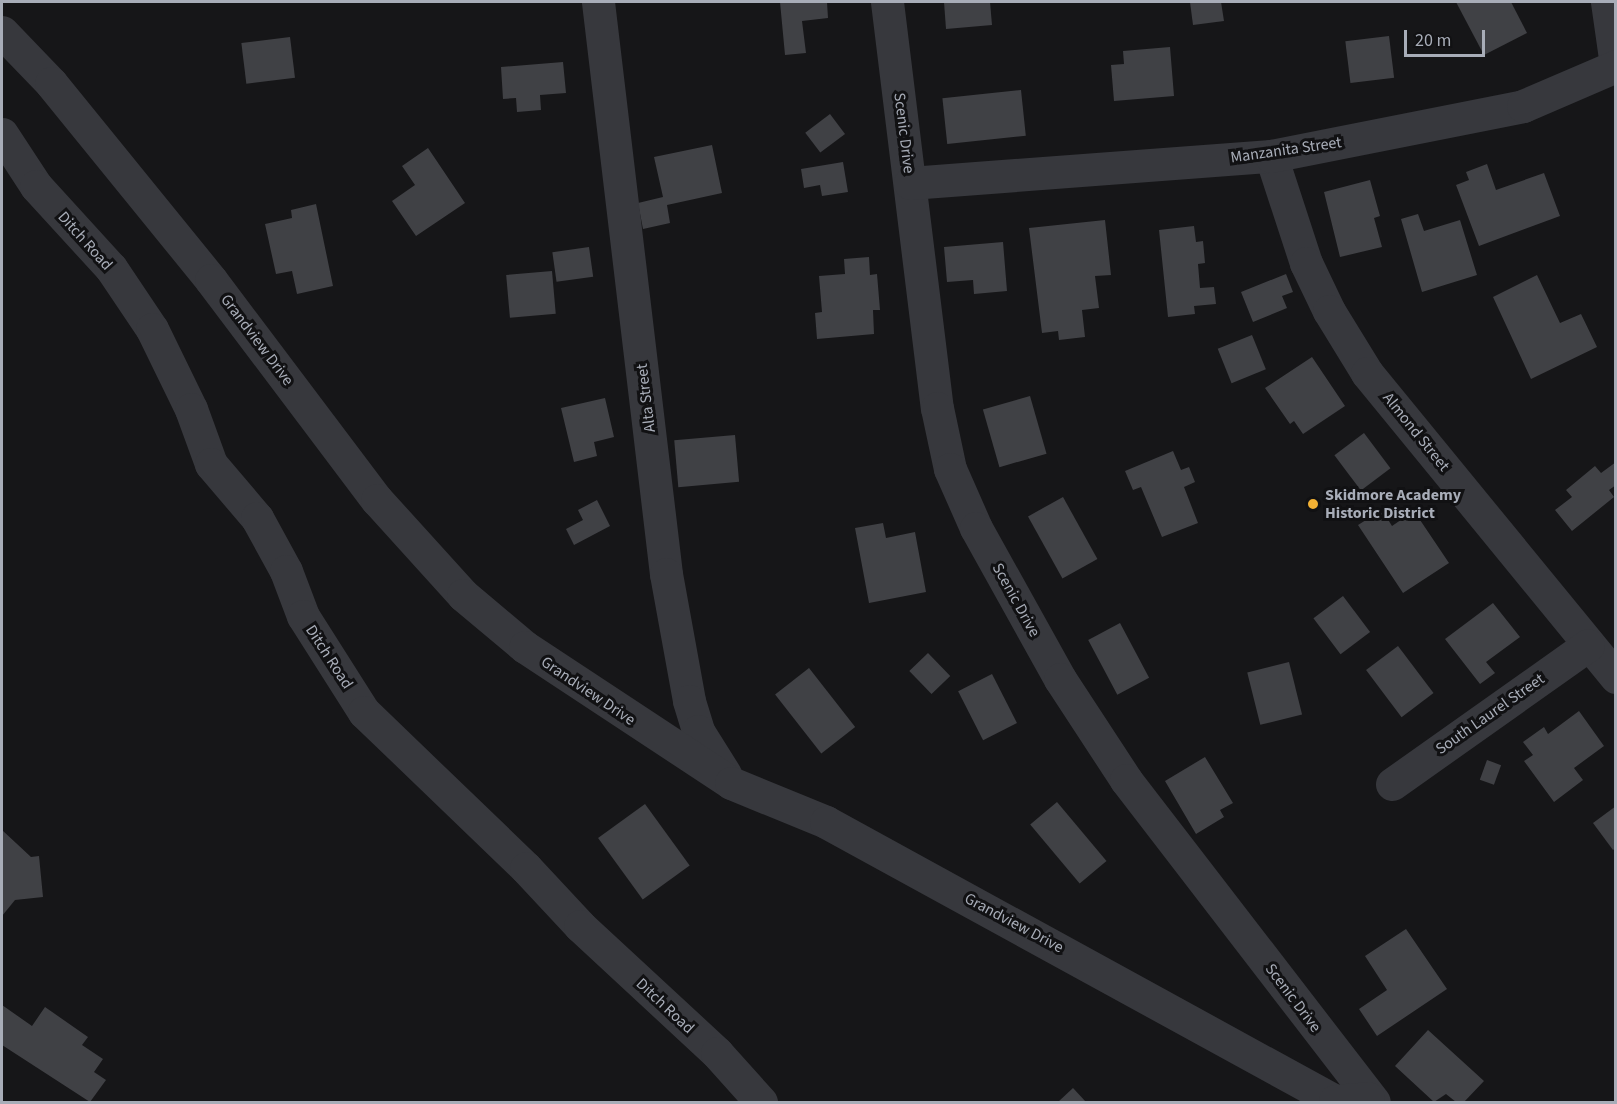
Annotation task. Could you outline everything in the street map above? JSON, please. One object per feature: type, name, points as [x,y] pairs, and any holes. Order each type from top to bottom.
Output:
[{"type":"street","name":"Alta Street","points":[[598,2],[666,574],[689,701],[703,740],[731,783]]},
{"type":"street","name":"Scenic Drive","points":[[887,2],[937,408],[950,469],[976,528],[1060,679],[1125,780],[1371,1100]]},
{"type":"street","points":[[1607,2],[1616,66]]},
{"type":"street","name":"Grandview Drive","points":[[2,32],[51,83],[212,280],[377,500],[463,595],[525,647],[731,783],[826,822],[1335,1101],[1371,1100]]},
{"type":"street","name":"Manzanita Street","points":[[910,183],[1271,156],[1523,106],[1616,66]]},
{"type":"street","name":"Ditch Road","points":[[2,134],[36,186],[111,268],[152,329],[191,409],[211,464],[257,518],[286,570],[303,616],[364,712],[526,868],[579,926],[717,1053],[761,1102]]},
{"type":"street","name":"Almond Street","points":[[1271,156],[1306,263],[1329,311],[1367,373],[1616,677]]},
{"type":"street","name":"South Laurel Street","points":[[1392,784],[1588,645]]},
{"type":"building","points":[[780,2],[827,2],[828,18],[802,21],[806,53],[785,55]]},
{"type":"building","points":[[944,2],[990,2],[992,25],[946,29]]},
{"type":"building","points":[[1190,2],[1221,2],[1224,21],[1193,25]]},
{"type":"building","points":[[1456,2],[1511,2],[1527,33],[1484,55]]},
{"type":"building","points":[[1389,36],[1394,78],[1350,83],[1345,41]]},
{"type":"building","points":[[290,37],[295,78],[246,84],[241,43]]},
{"type":"building","points":[[1170,47],[1174,96],[1114,101],[1111,65],[1124,64],[1123,51]]},
{"type":"building","points":[[563,62],[566,93],[540,95],[541,110],[517,112],[516,98],[503,99],[501,67]]},
{"type":"building","points":[[1021,90],[1026,136],[947,144],[942,98]]},
{"type":"building","points":[[830,114],[845,134],[820,153],[805,133]]},
{"type":"building","points":[[712,145],[722,193],[667,205],[670,223],[643,229],[638,203],[663,197],[654,157]]},
{"type":"building","points":[[428,148],[465,203],[416,236],[392,201],[415,185],[402,166]]},
{"type":"building","points":[[843,162],[848,192],[822,196],[820,185],[804,188],[801,169]]},
{"type":"building","points":[[1487,164],[1496,190],[1544,173],[1560,216],[1479,246],[1456,185],[1469,180],[1466,172]]},
{"type":"building","points":[[1370,180],[1380,216],[1374,218],[1382,247],[1340,257],[1324,192]]},
{"type":"building","points":[[316,204],[333,286],[297,294],[292,271],[276,274],[265,224],[292,218],[291,210]]},
{"type":"building","points":[[1418,214],[1424,231],[1460,220],[1477,275],[1422,292],[1401,219]]},
{"type":"building","points":[[1105,220],[1111,275],[1095,276],[1099,308],[1082,310],[1085,337],[1059,340],[1058,331],[1042,333],[1029,228]]},
{"type":"building","points":[[1194,226],[1196,242],[1203,241],[1205,263],[1198,264],[1200,288],[1214,287],[1216,304],[1194,306],[1195,314],[1168,317],[1159,230]]},
{"type":"building","points":[[1003,242],[1007,291],[974,294],[973,280],[947,282],[944,247]]},
{"type":"building","points":[[589,247],[593,277],[557,282],[552,252]]},
{"type":"building","points":[[869,257],[870,275],[877,274],[880,310],[873,310],[874,334],[817,339],[815,313],[822,312],[819,276],[845,274],[844,259]]},
{"type":"building","points":[[552,271],[556,314],[510,318],[506,275]]},
{"type":"building","points":[[1286,274],[1293,292],[1282,296],[1287,308],[1253,322],[1241,292]]},
{"type":"building","points":[[1537,275],[1560,323],[1581,314],[1597,347],[1531,379],[1493,297]]},
{"type":"building","points":[[1252,335],[1266,369],[1232,383],[1218,349]]},
{"type":"building","points":[[1312,357],[1345,406],[1303,434],[1294,421],[1290,424],[1265,388]]},
{"type":"building","points":[[1030,396],[1047,454],[999,467],[983,410]]},
{"type":"building","points":[[605,398],[614,437],[594,442],[597,456],[574,462],[561,408]]},
{"type":"building","points":[[1364,433],[1390,468],[1361,490],[1334,455]]},
{"type":"building","points":[[735,435],[739,482],[678,487],[674,440]]},
{"type":"building","points":[[1173,451],[1181,470],[1189,467],[1195,482],[1184,487],[1198,523],[1162,537],[1141,487],[1133,490],[1125,471]]},
{"type":"building","points":[[1616,462],[1616,485],[1609,490],[1614,497],[1572,531],[1555,510],[1572,497],[1566,490],[1595,466],[1601,473]]},
{"type":"building","points":[[1063,497],[1097,559],[1062,578],[1028,516]]},
{"type":"building","points":[[597,500],[610,526],[574,545],[566,529],[583,520],[578,510]]},
{"type":"building","points":[[1382,510],[1392,526],[1414,511],[1449,563],[1403,593],[1358,525]]},
{"type":"building","points":[[883,523],[886,538],[915,532],[926,592],[869,603],[855,528]]},
{"type":"building","points":[[1343,596],[1370,632],[1341,654],[1313,618]]},
{"type":"building","points":[[1493,603],[1520,637],[1486,662],[1495,673],[1480,684],[1445,639]]},
{"type":"building","points":[[1120,623],[1149,678],[1117,695],[1088,640]]},
{"type":"building","points":[[1398,646],[1434,693],[1402,717],[1366,670]]},
{"type":"building","points":[[928,653],[950,676],[932,694],[909,671]]},
{"type":"building","points":[[1289,662],[1302,714],[1260,725],[1247,672]]},
{"type":"building","points":[[809,668],[855,727],[821,754],[775,694]]},
{"type":"building","points":[[992,674],[1017,723],[983,740],[958,691]]},
{"type":"building","points":[[1579,711],[1604,746],[1574,768],[1583,780],[1554,802],[1524,761],[1533,755],[1523,742],[1544,727],[1548,734]]},
{"type":"building","points":[[1205,757],[1233,803],[1220,810],[1224,817],[1196,834],[1165,781]]},
{"type":"building","points":[[1487,760],[1501,765],[1494,785],[1480,780]]},
{"type":"building","points":[[1057,802],[1106,861],[1080,883],[1030,824]]},
{"type":"building","points":[[645,804],[690,865],[643,900],[598,838]]},
{"type":"building","points":[[1616,806],[1616,848],[1613,850],[1593,823]]},
{"type":"building","points":[[2,830],[31,857],[39,856],[43,897],[15,900],[2,916]]},
{"type":"building","points":[[1406,929],[1447,989],[1377,1036],[1359,1009],[1387,990],[1365,956]]},
{"type":"building","points":[[2,1005],[32,1026],[45,1007],[88,1037],[82,1045],[103,1059],[94,1072],[106,1080],[90,1102],[2,1045]]},
{"type":"building","points":[[1428,1030],[1484,1081],[1464,1102],[1456,1102],[1446,1094],[1434,1102],[1395,1066]]},
{"type":"building","points":[[1073,1088],[1086,1102],[1058,1102]]},
{"type":"place","name":"Skidmore Academy Historic District","points":[[1313,504]]}]
